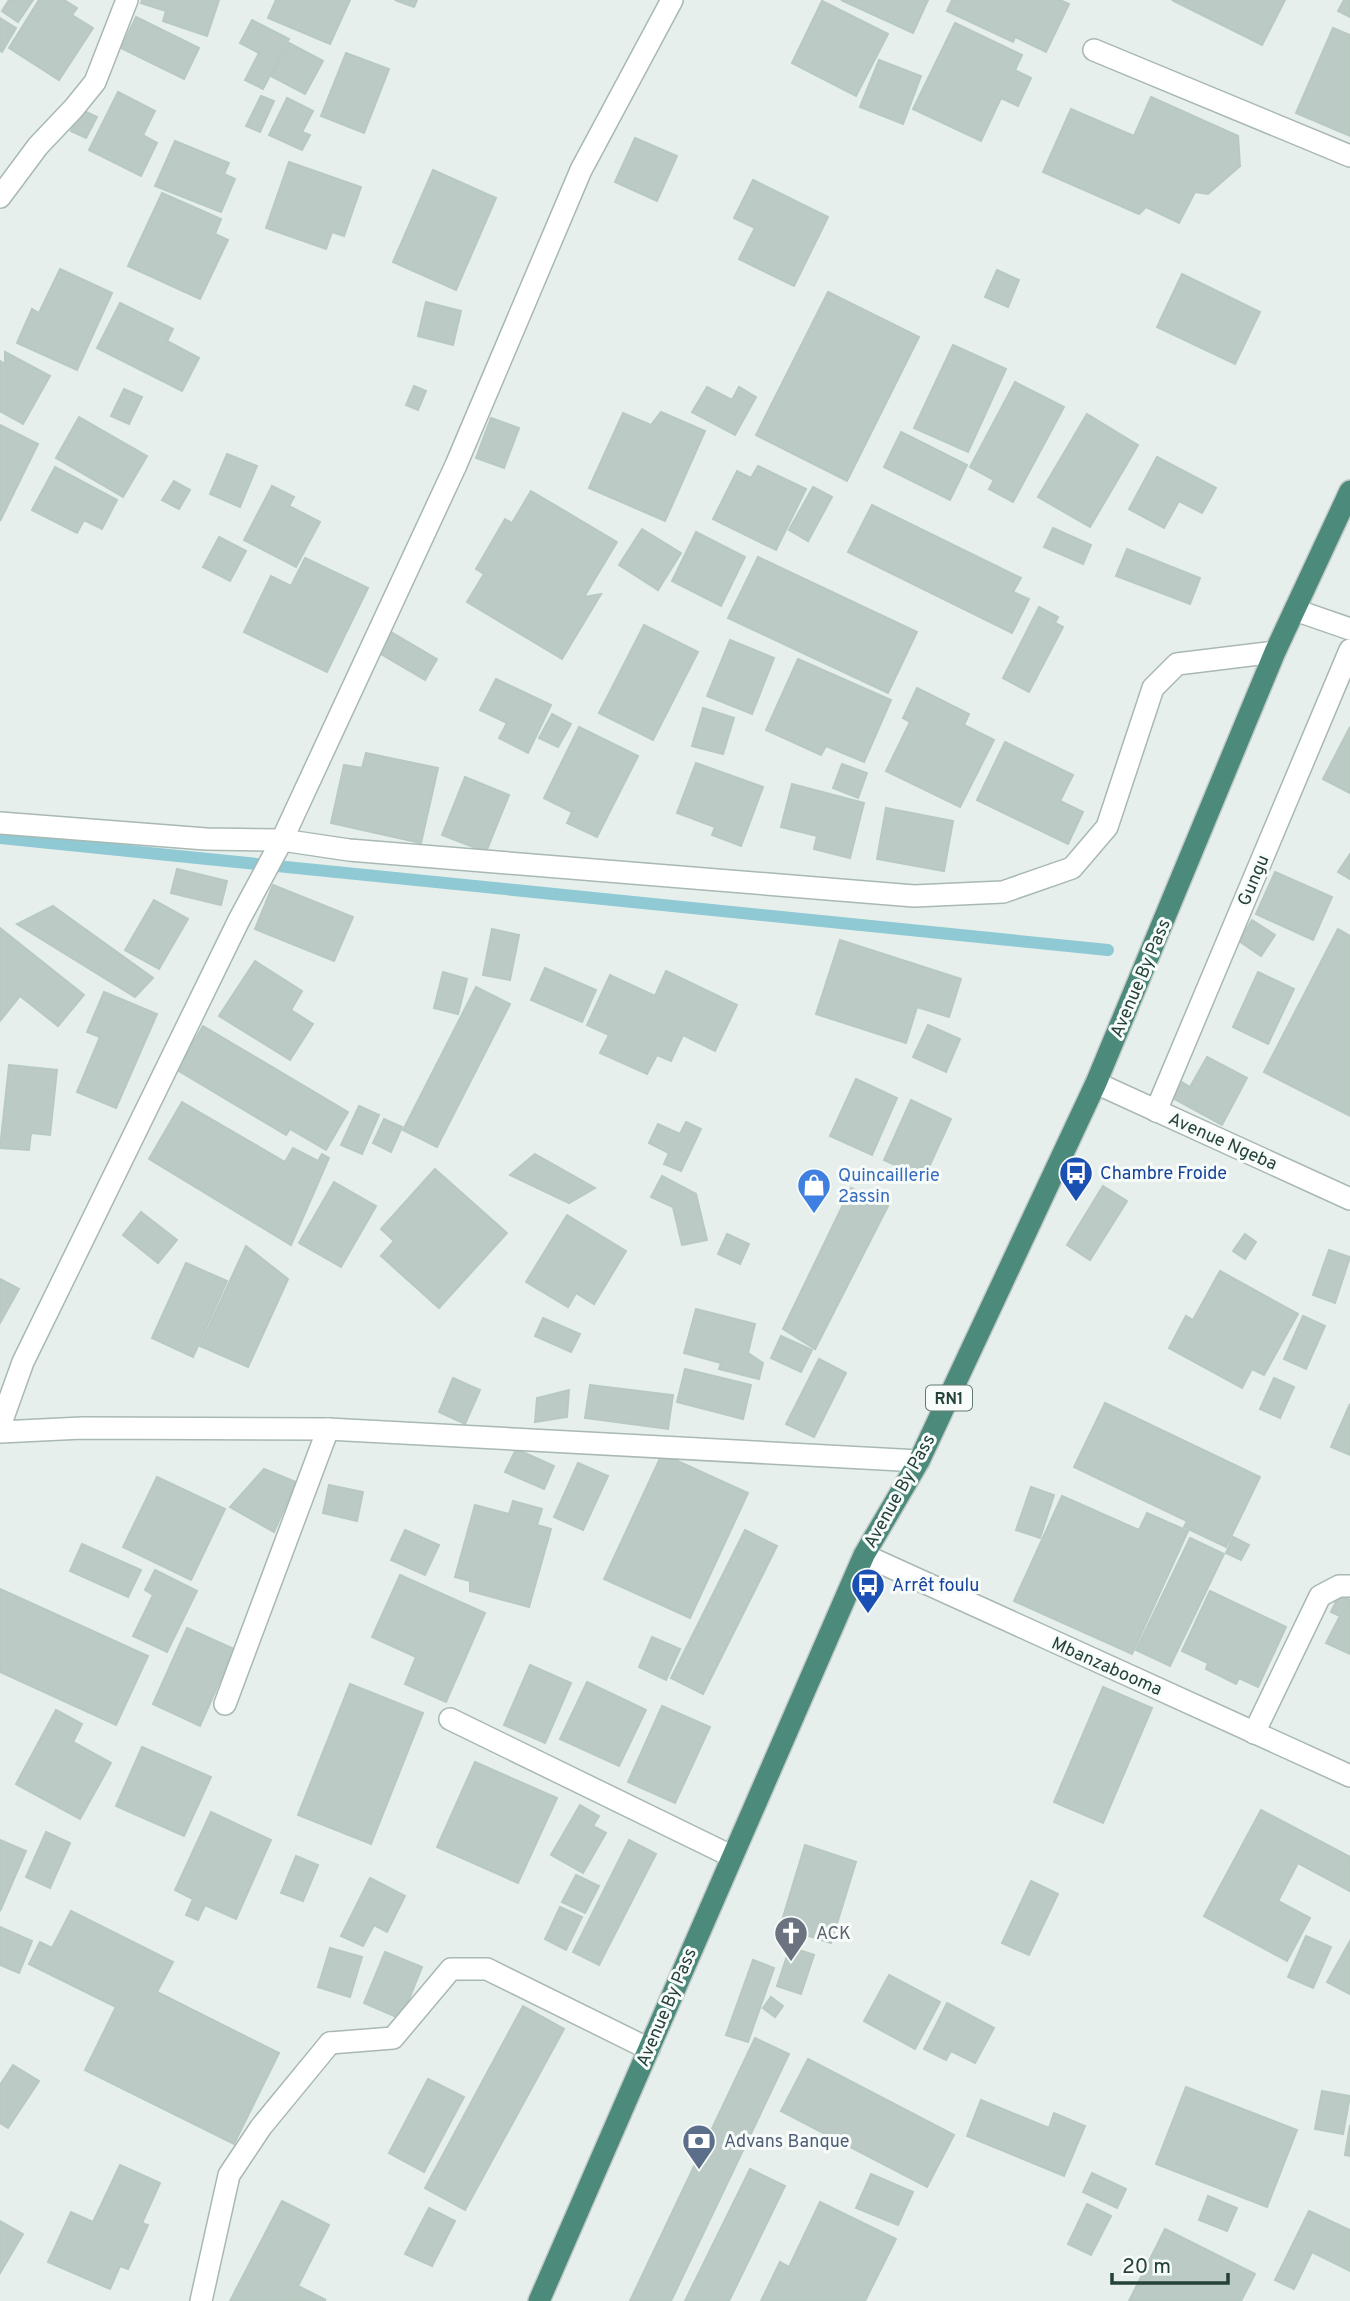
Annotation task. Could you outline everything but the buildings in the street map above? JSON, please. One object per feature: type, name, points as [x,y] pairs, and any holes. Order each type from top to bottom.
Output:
[{"type":"highway","name":"Avenue By Pass","points":[[539,2301],[863,1555],[919,1461],[1096,1083],[1275,652],[1350,491]]},
{"type":"street","points":[[0,197],[38,146],[94,82],[127,0]]},
{"type":"street","points":[[0,1426],[23,1362],[239,920],[282,840],[456,465],[581,170],[672,0]]},
{"type":"street","points":[[1094,50],[1350,156]]},
{"type":"street","points":[[1295,610],[1350,629]]},
{"type":"street","name":"Gungu","points":[[1156,1111],[1350,650]]},
{"type":"street","points":[[0,823],[206,839],[282,840],[349,850],[914,896],[1003,892],[1072,868],[1107,827],[1153,688],[1177,664],[1275,652]]},
{"type":"street","name":"Avenue Ngeba","points":[[1096,1083],[1350,1199]]},
{"type":"street","points":[[0,1432],[82,1428],[328,1429],[919,1461]]},
{"type":"street","points":[[225,1704],[328,1429]]},
{"type":"street","name":"Mbanzabooma","points":[[863,1555],[1350,1776]]},
{"type":"street","points":[[1254,1732],[1320,1596],[1339,1586],[1350,1586]]},
{"type":"street","points":[[450,1718],[732,1856]]},
{"type":"street","points":[[201,2301],[229,2175],[261,2127],[330,2043],[393,2038],[452,1969],[487,1969],[649,2049]]},
{"type":"waterway","points":[[0,838],[1108,950]]},
{"type":"place","name":"Chambre Froide","points":[[1076,1203]]},
{"type":"place","name":"Quincaillerie 2assin","points":[[814,1215]]},
{"type":"place","name":"Arrêt foulu","points":[[868,1615]]},
{"type":"place","name":"ACK","points":[[791,1963]]},
{"type":"place","name":"Advans Banque","points":[[699,2171]]}]
